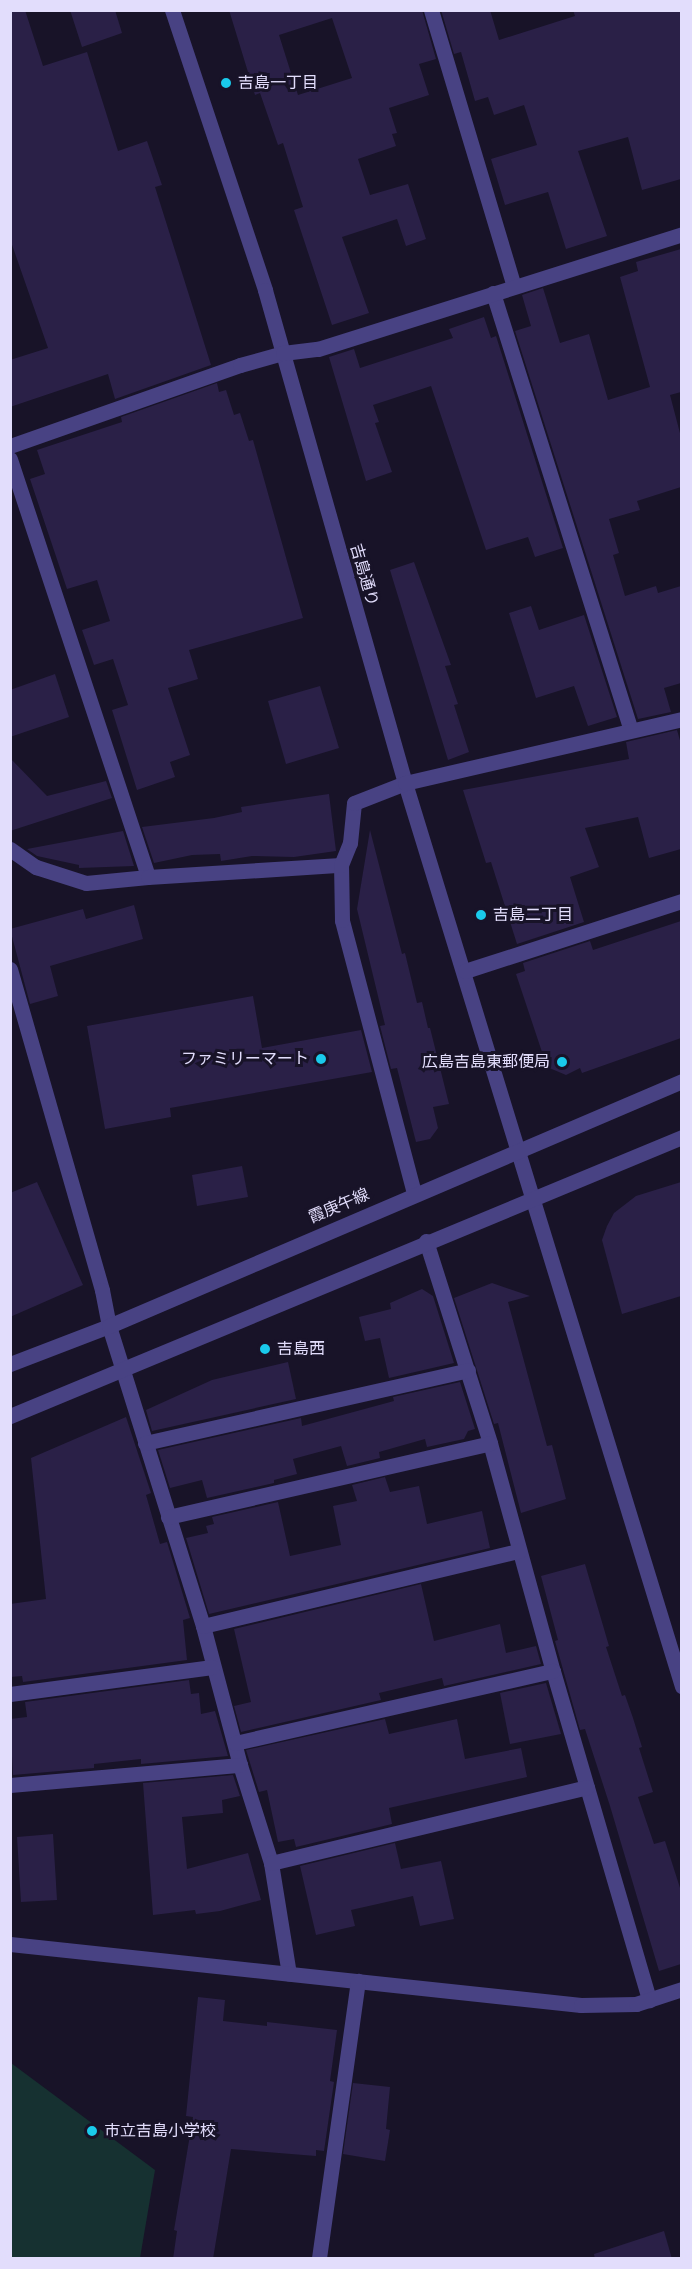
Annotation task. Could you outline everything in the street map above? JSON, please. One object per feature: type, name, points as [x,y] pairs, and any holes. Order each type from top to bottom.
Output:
[{"type":"street","name":"吉島通り","points":[[172,10],[257,264],[405,783],[465,970],[681,1686]]},
{"type":"street","points":[[431,10],[514,286]]},
{"type":"street","points":[[10,446],[240,365],[283,353],[318,349],[681,234]]},
{"type":"street","points":[[493,293],[631,730]]},
{"type":"street","points":[[10,459],[148,877]]},
{"type":"street","points":[[414,1193],[342,920],[340,865],[350,843],[354,803],[405,783],[681,719]]},
{"type":"street","points":[[10,849],[36,867],[86,883],[340,865]]},
{"type":"street","points":[[465,970],[681,901]]},
{"type":"street","points":[[10,969],[16,1008],[102,1290],[109,1326],[203,1626],[212,1667],[240,1765],[271,1863],[289,1974]]},
{"type":"street","name":"霞庚午線","points":[[10,1364],[109,1326],[414,1193],[681,1081]]},
{"type":"street","points":[[10,1416],[426,1241],[533,1201],[681,1137]]},
{"type":"street","points":[[426,1241],[490,1443],[553,1671],[649,2000]]},
{"type":"street","points":[[145,1443],[468,1370]]},
{"type":"street","points":[[168,1517],[490,1443]]},
{"type":"street","points":[[203,1626],[519,1551]]},
{"type":"street","points":[[10,1694],[212,1667]]},
{"type":"street","points":[[235,1743],[553,1671]]},
{"type":"street","points":[[10,1785],[240,1765]]},
{"type":"street","points":[[271,1863],[588,1787]]},
{"type":"street","points":[[10,1944],[581,2005],[618,2006],[649,2000],[681,1989]]},
{"type":"street","points":[[319,2259],[358,1981]]},
{"type":"green space","points":[[11,2063],[155,2170],[140,2258],[11,2258]]},
{"type":"building","points":[[10,10],[25,10],[43,66],[87,52],[118,151],[147,141],[162,185],[155,187],[211,365],[115,399],[108,374],[10,407],[10,360],[48,348],[10,239]]},
{"type":"building","points":[[70,10],[115,10],[122,33],[82,47]]},
{"type":"building","points":[[229,10],[422,10],[436,59],[419,64],[429,95],[389,108],[397,133],[392,134],[396,146],[358,159],[370,195],[408,184],[426,239],[406,246],[397,219],[342,237],[369,313],[332,325],[294,210],[303,207],[283,143],[278,145],[260,93],[255,95]],"holes":[[[332,18],[352,78],[298,95],[279,35]]]},
{"type":"building","points":[[441,10],[490,10],[499,40],[575,16],[573,10],[681,10],[681,179],[642,190],[628,137],[578,151],[607,236],[566,249],[548,192],[505,205],[491,159],[537,145],[524,105],[494,115],[488,97],[475,101],[461,52],[454,54]]},
{"type":"building","points":[[681,249],[681,392],[670,395],[681,437],[681,487],[637,501],[640,510],[609,519],[619,553],[613,555],[625,596],[656,586],[658,593],[681,586],[681,683],[664,688],[671,712],[638,719],[515,331],[531,326],[522,295],[543,288],[560,343],[589,334],[608,400],[650,387],[620,277],[638,271],[636,262]]},
{"type":"building","points":[[484,317],[491,338],[496,336],[563,548],[535,557],[528,537],[486,550],[431,386],[373,405],[379,422],[375,423],[392,472],[366,481],[329,357],[354,349],[360,368],[453,338],[449,329]]},
{"type":"building","points":[[217,383],[219,392],[226,390],[234,415],[240,413],[249,441],[253,440],[303,618],[189,650],[198,679],[168,688],[190,755],[170,762],[175,777],[137,790],[112,710],[128,705],[113,659],[94,665],[82,630],[110,621],[97,580],[67,589],[30,479],[45,474],[37,450],[122,422],[121,417]]},
{"type":"building","points":[[414,562],[451,665],[445,666],[458,704],[454,705],[469,752],[448,760],[390,570]]},
{"type":"building","points":[[531,606],[539,630],[584,615],[617,717],[588,726],[574,686],[536,698],[509,613]]},
{"type":"building","points":[[55,674],[69,717],[10,737],[10,690]]},
{"type":"building","points":[[320,686],[339,748],[286,764],[268,701]]},
{"type":"building","points":[[677,730],[681,744],[681,849],[649,858],[638,817],[585,828],[599,867],[570,877],[584,922],[517,944],[491,862],[486,863],[463,790],[629,759],[626,742]]},
{"type":"building","points":[[10,758],[47,796],[106,781],[112,798],[10,831]]},
{"type":"building","points":[[329,794],[336,851],[294,857],[252,856],[221,861],[220,854],[192,855],[154,863],[142,827],[214,818],[242,812],[241,807]]},
{"type":"building","points":[[370,830],[402,954],[405,953],[417,1003],[422,1002],[449,1104],[433,1107],[438,1128],[430,1139],[416,1142],[397,1068],[391,1069],[380,1026],[385,1025],[357,909]]},
{"type":"building","points":[[123,831],[134,866],[79,868],[79,865],[37,856],[27,849]]},
{"type":"building","points":[[134,905],[143,939],[50,966],[58,996],[30,1004],[10,929],[83,909],[86,919]]},
{"type":"building","points":[[681,921],[681,1038],[582,1073],[580,1068],[566,1075],[547,1067],[516,974],[525,971],[523,963],[590,941],[593,950]]},
{"type":"building","points":[[253,996],[262,1048],[361,1030],[372,1072],[170,1108],[171,1117],[105,1129],[87,1026]]},
{"type":"building","points":[[242,1166],[248,1197],[197,1206],[192,1175]]},
{"type":"building","points":[[37,1182],[83,1285],[10,1317],[10,1193]]},
{"type":"building","points":[[681,1182],[681,1296],[622,1314],[602,1240],[607,1226],[614,1213],[636,1196]]},
{"type":"building","points":[[492,1283],[530,1296],[508,1302],[547,1446],[552,1445],[566,1499],[521,1513],[498,1423],[494,1424],[454,1298]]},
{"type":"building","points":[[422,1289],[433,1296],[454,1363],[389,1378],[380,1338],[365,1341],[359,1317],[391,1309],[390,1303]]},
{"type":"building","points":[[288,1362],[296,1399],[152,1431],[146,1410],[212,1380]]},
{"type":"building","points":[[460,1382],[475,1429],[468,1431],[464,1439],[427,1447],[425,1439],[379,1452],[380,1458],[347,1466],[341,1446],[293,1459],[297,1474],[274,1480],[274,1483],[207,1498],[202,1480],[170,1488],[158,1450],[301,1418],[302,1426],[394,1401],[393,1397]]},
{"type":"building","points":[[126,1417],[151,1493],[146,1495],[160,1544],[167,1542],[190,1618],[183,1620],[187,1660],[23,1682],[22,1676],[10,1677],[10,1604],[46,1599],[31,1458]]},
{"type":"building","points":[[385,1477],[390,1492],[419,1486],[427,1524],[482,1511],[490,1548],[209,1614],[186,1538],[208,1533],[206,1526],[214,1524],[212,1517],[278,1502],[290,1556],[341,1545],[333,1506],[357,1501],[352,1485]]},
{"type":"building","points":[[585,1564],[609,1646],[606,1647],[622,1696],[625,1695],[633,1718],[642,1747],[639,1748],[653,1792],[638,1797],[654,1844],[665,1841],[681,1891],[681,1964],[659,1971],[585,1729],[580,1730],[555,1641],[558,1640],[541,1576]]},
{"type":"building","points":[[421,1584],[434,1641],[500,1624],[506,1653],[536,1646],[541,1664],[444,1686],[442,1678],[379,1693],[381,1700],[241,1732],[234,1706],[251,1702],[234,1629]]},
{"type":"building","points":[[189,1680],[191,1694],[199,1693],[201,1714],[215,1711],[228,1756],[141,1764],[141,1759],[94,1764],[94,1768],[13,1775],[10,1719],[27,1717],[25,1702]]},
{"type":"building","points":[[546,1683],[561,1734],[510,1744],[500,1693]]},
{"type":"building","points":[[385,1719],[389,1734],[457,1719],[465,1759],[521,1748],[527,1777],[389,1808],[392,1824],[296,1847],[294,1839],[278,1842],[267,1790],[259,1792],[246,1750]]},
{"type":"building","points":[[233,1775],[240,1796],[222,1800],[223,1813],[182,1817],[187,1869],[248,1853],[261,1900],[220,1911],[196,1914],[195,1910],[153,1915],[143,1783]]},
{"type":"building","points":[[53,1834],[57,1900],[21,1902],[17,1837]]},
{"type":"building","points":[[395,1843],[401,1869],[441,1861],[454,1919],[420,1926],[413,1896],[351,1910],[355,1926],[316,1935],[300,1866]]},
{"type":"building","points":[[198,1997],[225,2000],[223,2021],[267,2026],[267,2022],[337,2030],[330,2081],[334,2082],[324,2151],[316,2150],[316,2156],[231,2149],[213,2259],[173,2259],[177,2231],[174,2230],[193,2117],[186,2116]]},
{"type":"building","points":[[353,2083],[390,2087],[386,2129],[390,2130],[385,2161],[343,2154]]},
{"type":"building","points":[[664,2231],[672,2259],[595,2259],[594,2254]]},
{"type":"place","name":"吉島一丁目","points":[[226,83]]},
{"type":"place","name":"吉島二丁目","points":[[481,915]]},
{"type":"place","name":"ファミリーマート","points":[[321,1059]]},
{"type":"place","name":"広島吉島東郵便局","points":[[562,1062]]},
{"type":"place","name":"吉島西","points":[[265,1349]]},
{"type":"place","name":"市立吉島小学校","points":[[92,2131]]}]
